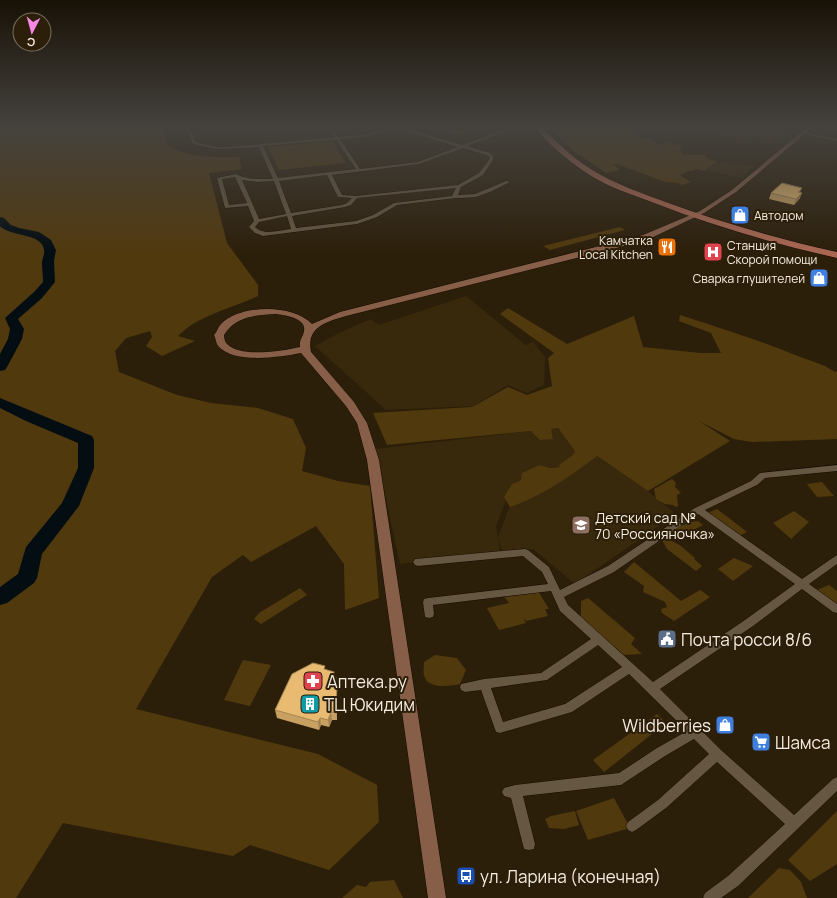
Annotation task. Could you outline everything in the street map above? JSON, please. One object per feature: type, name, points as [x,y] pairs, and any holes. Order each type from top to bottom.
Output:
[{"type":"main road","points":[[588,170],[633,192],[695,215],[780,242],[837,255]]},
{"type":"main road","points":[[308,331],[319,324],[344,314],[646,237],[695,215],[734,191],[760,170]]},
{"type":"main road","points":[[305,349],[276,354],[245,354],[226,348],[221,344],[219,335],[223,327],[232,320],[247,314],[270,312],[289,314],[302,318],[308,325],[308,331],[304,340],[306,353],[350,404],[362,424],[373,460],[437,898]]},
{"type":"street","points":[[272,170],[294,230]]},
{"type":"street","points":[[250,204],[227,207],[219,178],[236,176],[239,178],[257,181],[276,180],[367,170]]},
{"type":"street","points":[[329,174],[340,196],[356,197],[459,186],[481,174],[484,170]]},
{"type":"street","points":[[239,178],[257,222]]},
{"type":"street","points":[[356,197],[349,204],[343,206],[288,213],[257,222],[252,227],[257,232],[263,234],[357,222],[375,216],[396,204],[455,196],[465,198],[479,195],[508,182]]},
{"type":"street","points":[[455,196],[459,186]]},
{"type":"street","points":[[429,614],[428,602],[556,591],[611,569],[698,510],[754,482],[763,475],[837,468]]},
{"type":"street","points":[[698,510],[837,609]]},
{"type":"street","points":[[418,562],[525,552],[546,570],[564,608],[652,688],[717,754],[793,823]]},
{"type":"street","points":[[652,688],[749,623],[837,559]]},
{"type":"street","points":[[465,687],[543,677],[598,640]]},
{"type":"street","points":[[484,684],[500,728],[568,708],[629,668]]},
{"type":"street","points":[[529,844],[512,791],[620,779],[661,752],[696,732]]},
{"type":"street","points":[[632,826],[662,804],[717,754]]},
{"type":"street","points":[[710,898],[733,881],[837,783]]},
{"type":"shaded area","points":[[0,170],[235,170],[209,173],[227,243],[258,285],[258,296],[195,323],[178,336],[195,341],[162,356],[146,346],[152,337],[150,331],[126,338],[115,351],[119,372],[177,395],[211,403],[258,408],[293,419],[306,448],[302,471],[338,481],[370,486],[379,598],[345,610],[344,564],[316,526],[251,562],[243,555],[212,577],[136,709],[318,754],[377,785],[379,822],[329,870],[250,845],[233,856],[63,823],[16,898],[0,898]]},
{"type":"shaded area","points":[[601,170],[620,170],[606,173]]},
{"type":"shaded area","points":[[633,170],[695,170],[680,175],[691,182],[682,185],[665,182]]},
{"type":"shaded area","points":[[706,170],[749,170],[738,178]]},
{"type":"shaded area","points":[[620,227],[625,230],[550,250],[543,246]]},
{"type":"shaded area","points":[[466,296],[526,345],[533,342],[545,357],[544,385],[527,393],[508,385],[473,406],[386,410],[315,346],[370,319],[379,325]]},
{"type":"shaded area","points":[[508,308],[567,344],[634,316],[643,347],[700,353],[721,353],[711,333],[679,321],[680,315],[754,339],[821,365],[835,372],[837,371],[837,439],[752,442],[734,439],[699,421],[730,441],[648,491],[597,456],[555,485],[532,498],[510,507],[504,497],[512,484],[521,480],[522,473],[540,465],[549,468],[560,467],[559,465],[573,455],[575,451],[558,428],[551,429],[553,439],[540,440],[531,431],[387,445],[373,413],[472,407],[508,387],[527,395],[552,386],[548,358],[554,353],[500,314]]},
{"type":"shaded area","points":[[558,428],[575,451],[574,457],[560,467],[549,468],[512,484],[496,526],[500,551],[400,564],[375,449]]},
{"type":"shaded area","name":"Детский сад № 70 «Россияночка»","points":[[595,455],[648,491],[676,514],[575,584],[533,549],[502,551],[498,537],[511,503]]},
{"type":"shaded area","points":[[672,479],[676,483],[675,487],[681,493],[677,495],[678,506],[676,507],[665,504],[656,499],[654,489]]},
{"type":"shaded area","points":[[822,482],[834,496],[817,497],[807,484]]},
{"type":"shaded area","points":[[717,509],[747,532],[741,535],[708,513]]},
{"type":"shaded area","points":[[794,511],[809,522],[791,539],[773,523]]},
{"type":"shaded area","points":[[698,521],[703,525],[680,537],[675,533],[675,529],[690,522]]},
{"type":"shaded area","points":[[665,537],[681,546],[702,566],[696,571],[667,549],[662,540]]},
{"type":"shaded area","points":[[734,558],[753,566],[733,581],[718,569]]},
{"type":"shaded area","points":[[634,562],[681,601],[700,590],[710,597],[674,621],[662,613],[661,609],[667,607],[665,602],[643,592],[644,586],[624,572]]},
{"type":"shaded area","points":[[829,585],[837,591],[837,606],[828,601],[817,590]]},
{"type":"shaded area","points":[[300,588],[307,595],[261,624],[254,619],[259,613]]},
{"type":"shaded area","points":[[538,591],[549,609],[545,609],[548,616],[526,621],[523,617],[526,623],[499,630],[487,608],[509,603],[503,595]]},
{"type":"shaded area","points":[[588,598],[635,638],[631,644],[642,654],[624,655],[581,618],[581,601]]},
{"type":"shaded area","points":[[435,655],[457,658],[466,670],[460,684],[439,686],[429,683],[426,680],[424,673],[424,662]]},
{"type":"shaded area","points":[[243,660],[271,665],[250,706],[224,700]]},
{"type":"shaded area","points":[[657,714],[666,723],[604,772],[593,760]]},
{"type":"shaded area","points":[[614,798],[630,828],[588,840],[576,811]]},
{"type":"shaded area","points":[[575,811],[579,825],[564,829],[549,828],[545,819],[551,816]]},
{"type":"shaded area","points":[[837,811],[837,864],[810,881],[788,860]]},
{"type":"shaded area","points":[[779,868],[790,870],[801,882],[807,898],[748,898]]},
{"type":"shaded area","points":[[394,880],[403,898],[342,898],[357,885],[366,887],[370,882]]},
{"type":"building","points":[[782,183],[802,188],[798,192],[802,193],[796,199],[771,193]]},
{"type":"building","name":"ТЦ Юкидим","points":[[313,663],[325,666],[324,669],[334,672],[333,676],[336,677],[334,681],[337,682],[336,713],[331,712],[328,720],[320,718],[318,722],[275,710],[292,674]]},
{"type":"waterway","points":[[0,220],[7,227],[16,231],[35,234],[47,242],[50,250],[48,261],[49,282],[38,295],[11,318],[17,329],[15,339],[0,367]]},
{"type":"waterway","points":[[0,402],[31,418],[86,440],[86,468],[70,506],[33,552],[27,578],[0,597]]},
{"type":"place","name":"Автодом","points":[[740,215]]},
{"type":"place","name":"Камчатка Local Kitchen","points":[[667,247]]},
{"type":"place","name":"Станция Скорой помощи","points":[[713,252]]},
{"type":"place","name":"Сварка глушителей","points":[[819,278]]},
{"type":"place","name":"Детский сад № 70 «Россияночка»","points":[[581,525]]},
{"type":"place","name":"Почта росси 8/6","points":[[667,639]]},
{"type":"place","name":"Аптека.ру","points":[[313,681]]},
{"type":"place","name":"ТЦ Юкидим","points":[[310,704]]},
{"type":"place","name":"Wildberries","points":[[725,725]]},
{"type":"place","name":"Шамса","points":[[761,742]]},
{"type":"place","name":"ул. Ларина (конечная)","points":[[466,876]]}]
